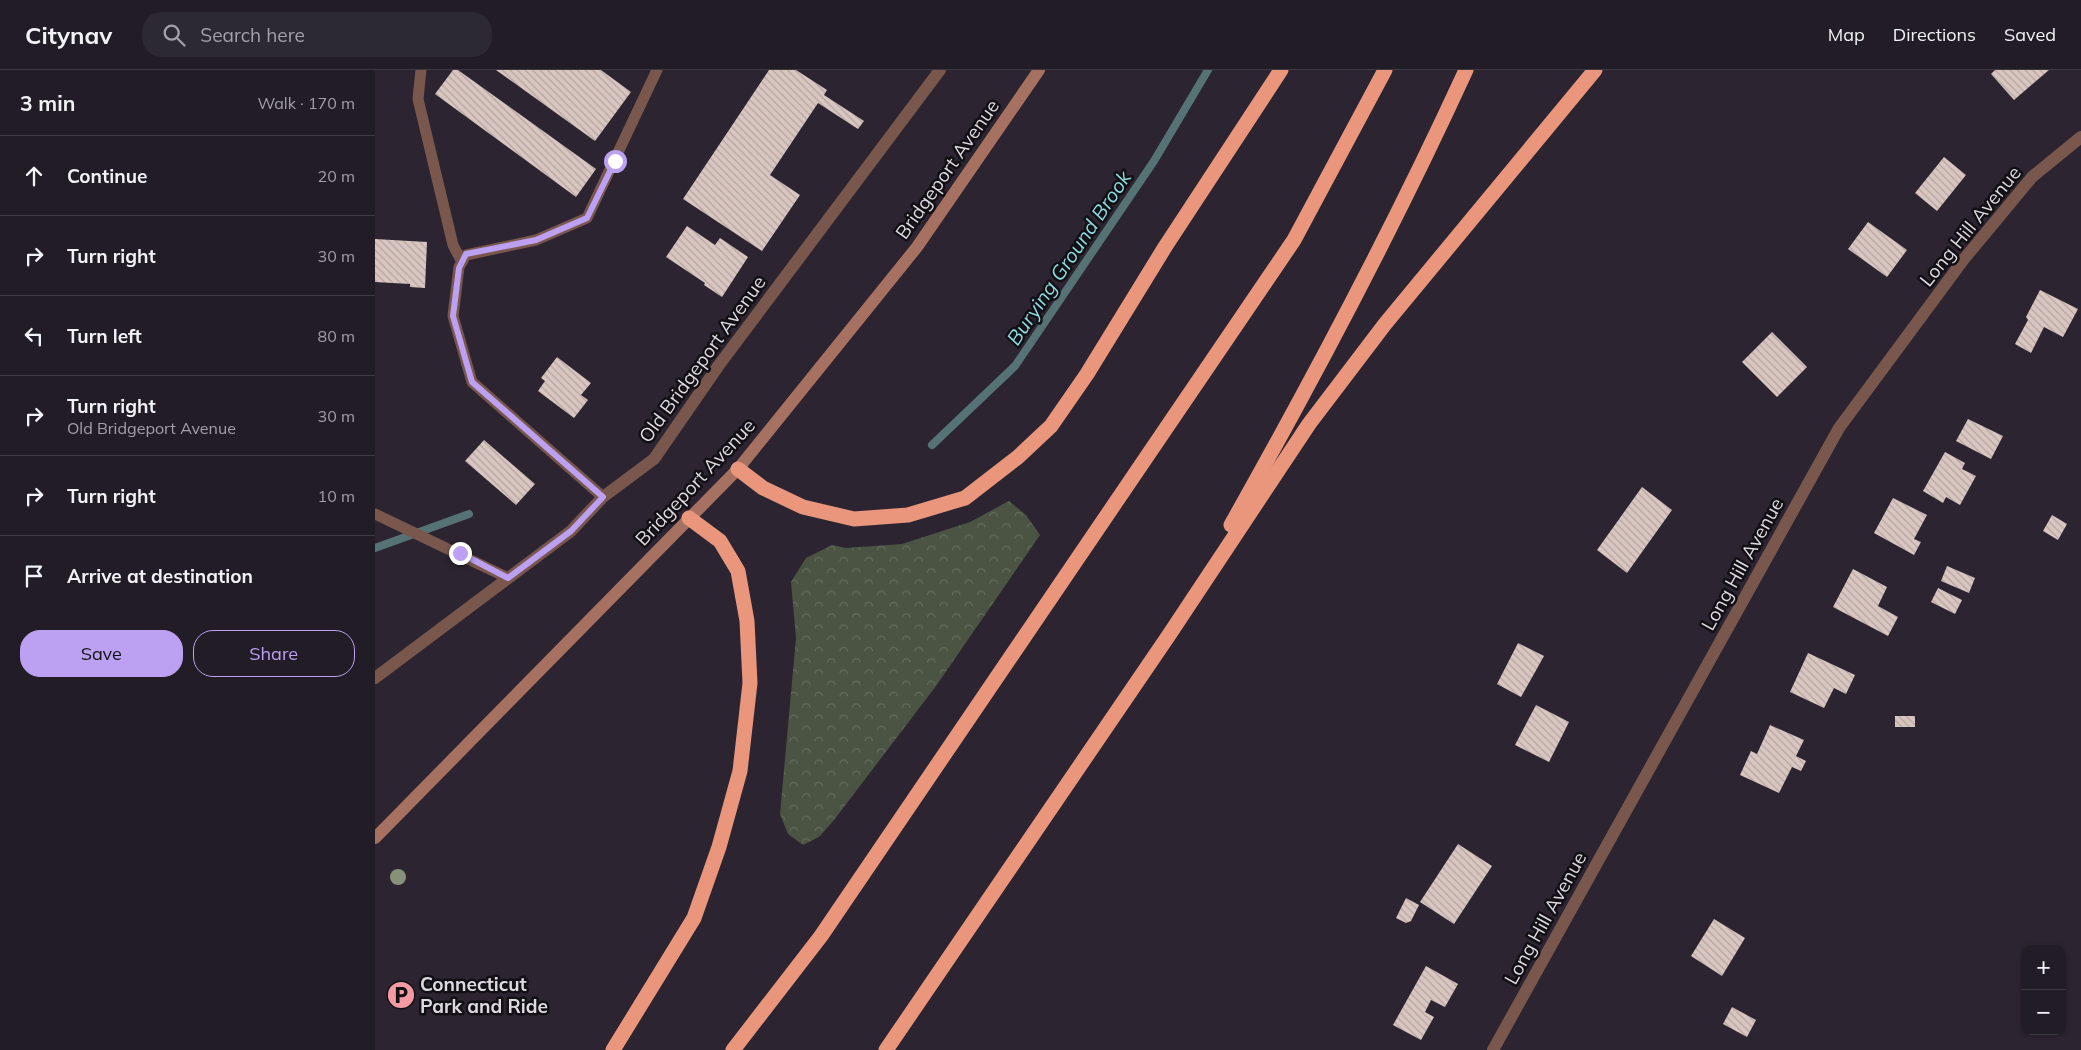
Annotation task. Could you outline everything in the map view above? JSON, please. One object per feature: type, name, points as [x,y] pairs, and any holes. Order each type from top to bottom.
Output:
[{"type":"highway","points":[[738,469],[763,488],[803,507],[854,520],[909,515],[965,498],[1018,457],[1051,426],[1087,374],[1165,247],[1281,70]]},
{"type":"highway","points":[[733,1050],[821,936],[1294,240],[1385,70]]},
{"type":"highway","points":[[1169,635],[1295,412],[1422,166],[1466,70]]},
{"type":"highway","points":[[886,1050],[1169,635],[1315,416],[1385,324],[1595,70]]},
{"type":"highway","points":[[613,1050],[694,918],[719,847],[740,771],[750,683],[747,621],[738,571],[720,541],[689,518]]},
{"type":"main road","name":"Bridgeport Avenue","points":[[375,838],[738,469],[917,247],[1039,70]]},
{"type":"street","name":"Old Bridgeport Avenue","points":[[375,678],[571,531],[603,497],[654,459],[719,365],[940,70]]},
{"type":"street","name":"Long Hill Avenue","points":[[1493,1050],[1839,428],[1971,251],[2032,177],[2081,137]]},
{"type":"lane","points":[[421,70],[418,99],[453,245],[462,262]]},
{"type":"lane","points":[[603,497],[472,382],[453,316],[459,268],[466,254],[536,240],[587,218],[657,70]]},
{"type":"lane","points":[[375,514],[460,553],[508,578]]},
{"type":"green space","points":[[1009,501],[1026,515],[1040,535],[936,686],[834,820],[819,837],[803,845],[788,834],[780,814],[796,638],[791,582],[806,558],[832,545],[846,548],[902,544],[970,522]]},
{"type":"building","points":[[453,70],[458,70],[596,169],[576,197],[435,94]]},
{"type":"building","points":[[496,70],[601,70],[631,92],[595,141]]},
{"type":"building","points":[[769,70],[796,70],[827,90],[824,95],[864,121],[858,129],[818,103],[770,175],[800,195],[762,251],[683,199]]},
{"type":"building","points":[[1995,70],[2049,70],[2014,100],[1991,74]]},
{"type":"building","points":[[1944,157],[1966,175],[1937,211],[1915,193]]},
{"type":"building","points":[[1868,222],[1907,250],[1887,277],[1848,249]]},
{"type":"building","points":[[687,226],[715,245],[720,238],[748,257],[722,297],[704,285],[705,283],[666,257]]},
{"type":"building","points":[[375,239],[427,242],[425,288],[410,287],[410,284],[375,282]]},
{"type":"building","points":[[2040,290],[2078,309],[2063,337],[2044,327],[2031,353],[2015,344],[2028,320],[2026,317]]},
{"type":"building","points":[[1772,332],[1807,367],[1777,397],[1742,362]]},
{"type":"building","points":[[557,357],[591,383],[581,395],[588,400],[574,418],[538,391],[545,381],[541,378]]},
{"type":"building","points":[[1968,419],[2003,436],[1991,459],[1956,441]]},
{"type":"building","points":[[484,440],[535,484],[516,505],[465,461]]},
{"type":"building","points":[[1945,452],[1965,463],[1962,469],[1976,476],[1960,505],[1946,497],[1943,503],[1923,491]]},
{"type":"building","points":[[1642,487],[1672,510],[1627,573],[1597,550]]},
{"type":"building","points":[[1893,498],[1927,515],[1914,539],[1921,542],[1914,555],[1874,533]]},
{"type":"building","points":[[2052,515],[2067,524],[2058,540],[2043,531]]},
{"type":"building","points":[[1947,566],[1975,578],[1969,593],[1941,581]]},
{"type":"building","points":[[1853,569],[1887,587],[1878,606],[1898,617],[1888,636],[1833,607]]},
{"type":"building","points":[[1938,588],[1962,600],[1955,614],[1931,602]]},
{"type":"building","points":[[1518,643],[1544,656],[1521,697],[1497,684]]},
{"type":"building","points":[[1808,653],[1855,675],[1846,694],[1834,688],[1824,708],[1790,692]]},
{"type":"building","points":[[1536,705],[1569,722],[1549,762],[1515,745]]},
{"type":"building","points":[[1895,716],[1915,716],[1915,727],[1895,727]]},
{"type":"building","points":[[1770,725],[1804,740],[1796,756],[1806,761],[1801,771],[1792,767],[1779,793],[1740,775],[1751,751],[1757,754]]},
{"type":"building","points":[[1458,844],[1492,866],[1454,924],[1420,902]]},
{"type":"building","points":[[1406,898],[1419,905],[1411,921],[1406,923],[1396,918]]},
{"type":"building","points":[[1714,919],[1745,938],[1722,976],[1691,956]]},
{"type":"building","points":[[1426,966],[1458,984],[1445,1007],[1431,1000],[1425,1012],[1434,1017],[1421,1040],[1393,1025]]},
{"type":"building","points":[[1732,1007],[1756,1020],[1747,1037],[1723,1024]]},
{"type":"waterway","name":"Burying Ground Brook","points":[[932,445],[1015,366],[1154,161],[1208,70]]},
{"type":"waterway","name":"Burying Ground Brook","points":[[375,548],[469,514]]},
{"type":"place","name":"Connecticut Park and Ride","points":[[401,995]]},
{"type":"route","points":[[460,553],[508,578],[571,531],[603,497],[472,382],[453,316],[459,268],[466,254],[536,240],[587,218],[615,161]]}]
